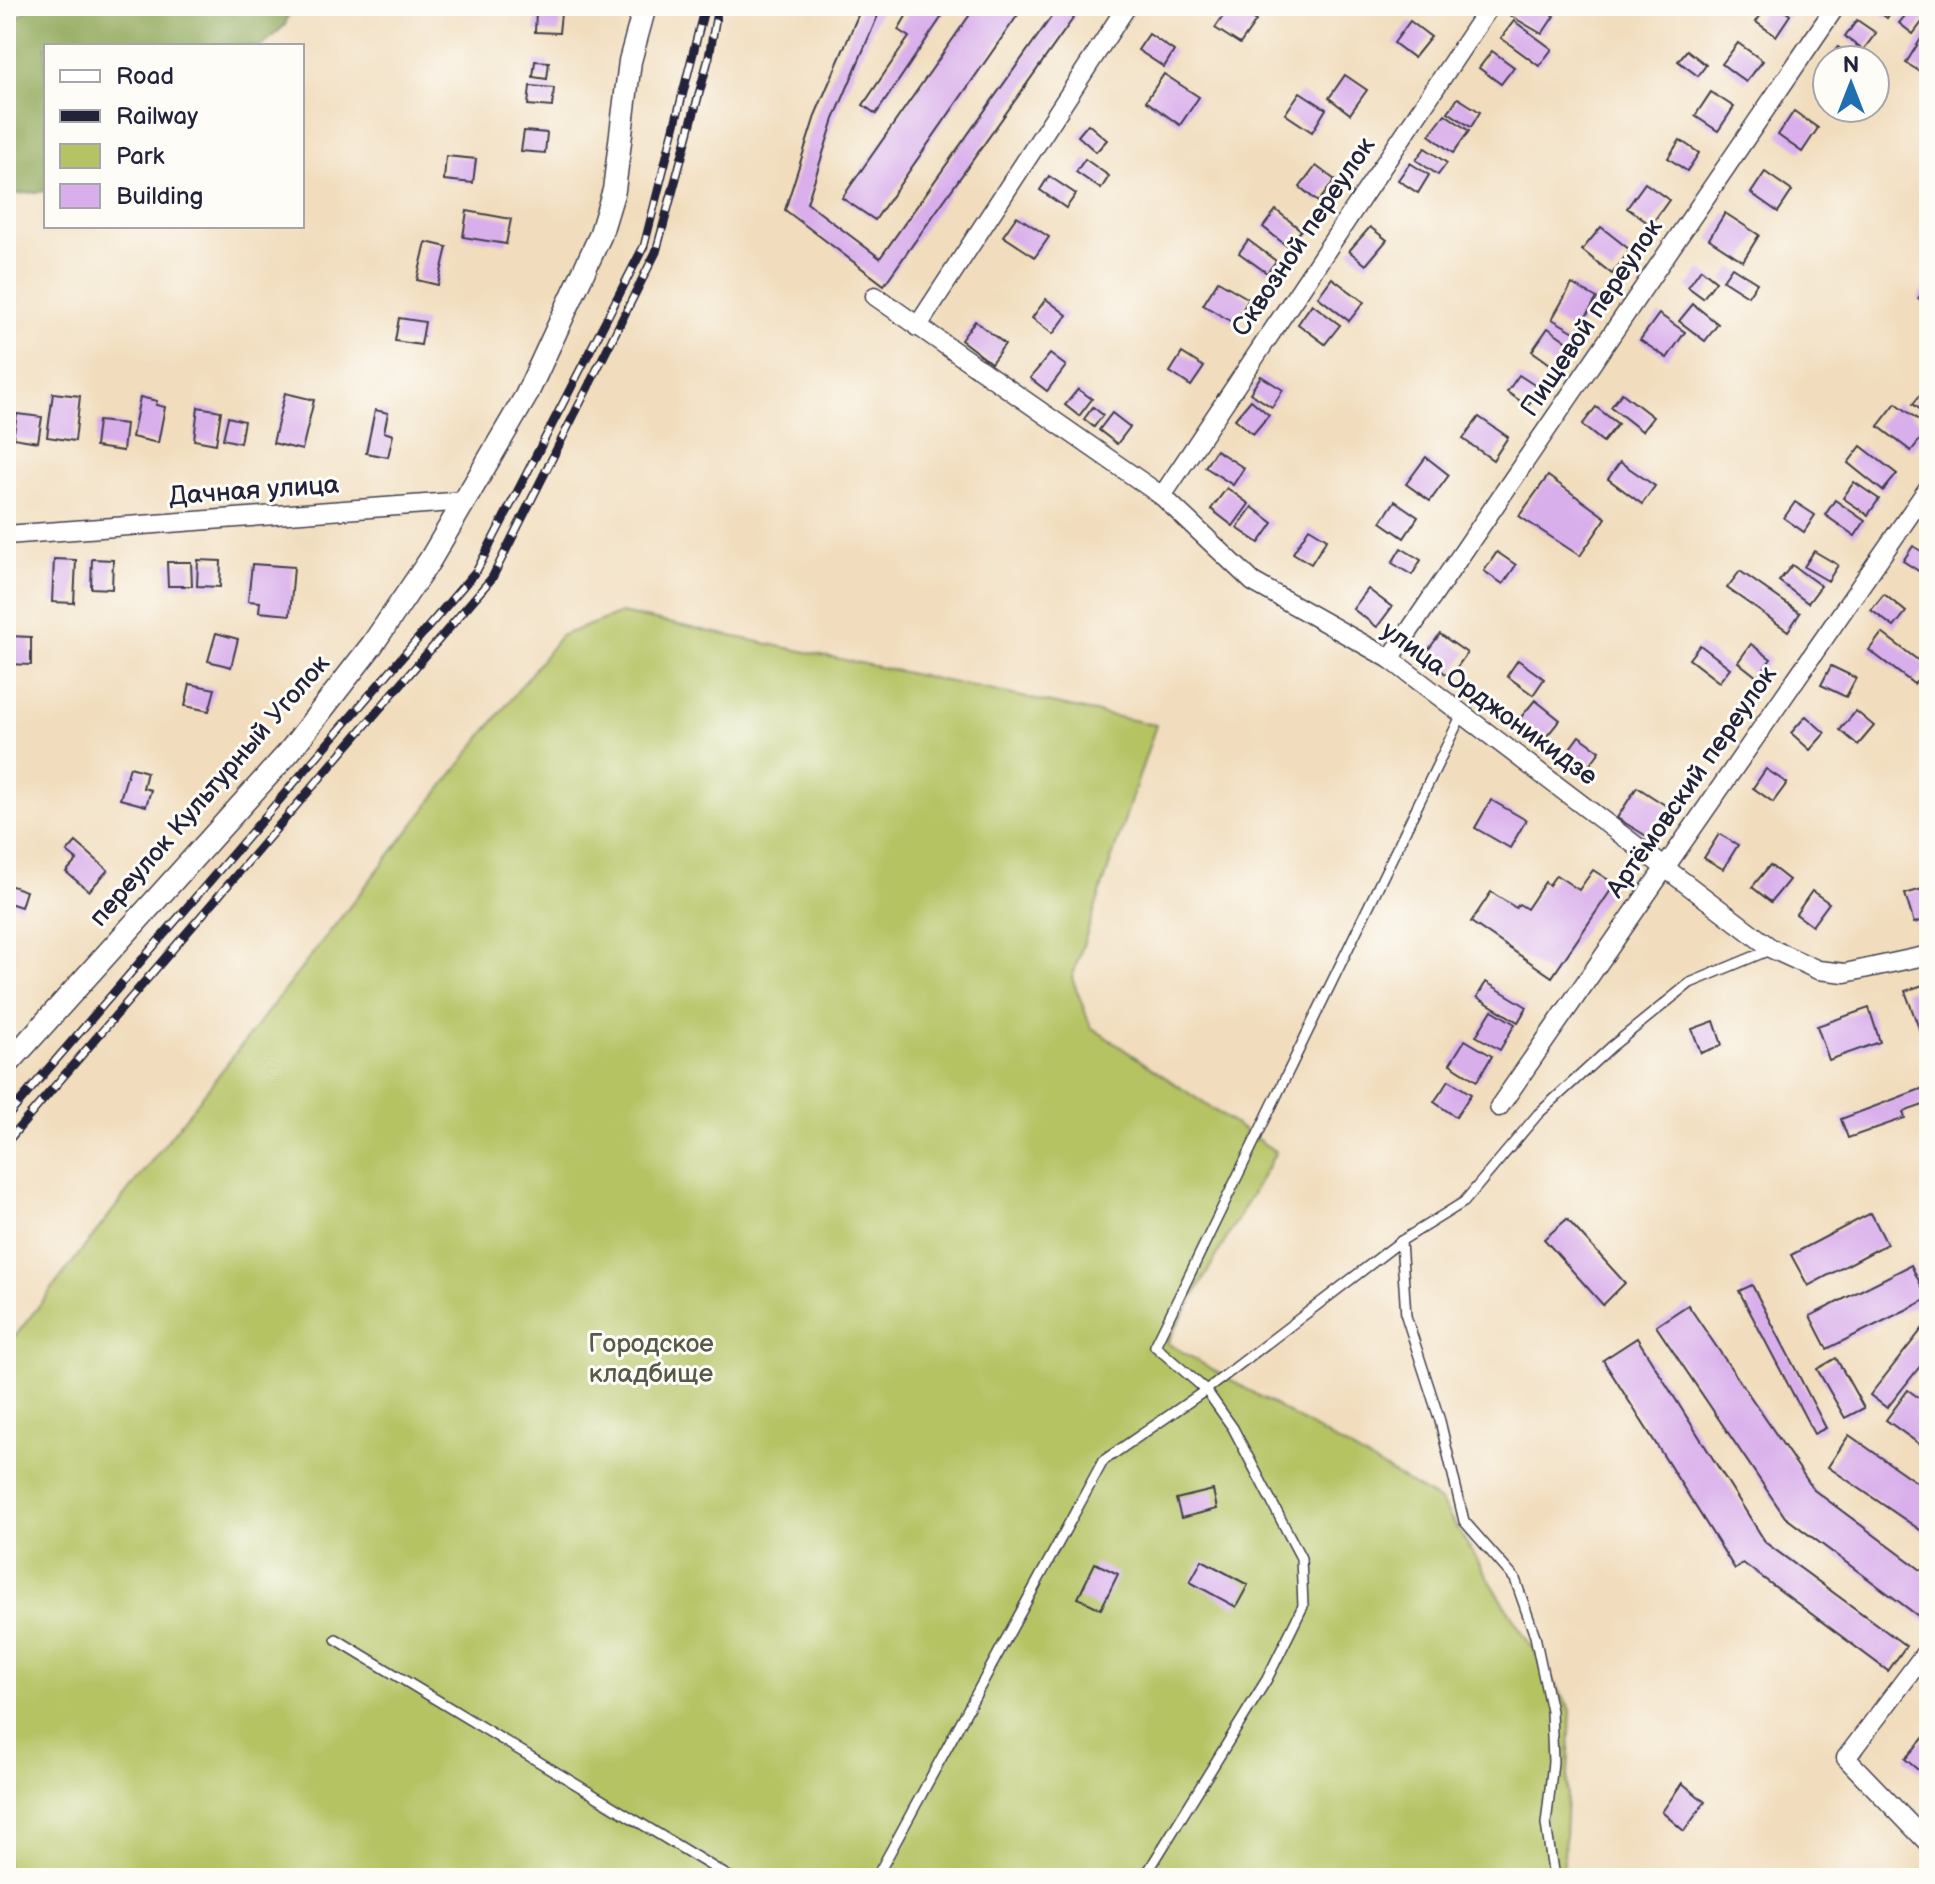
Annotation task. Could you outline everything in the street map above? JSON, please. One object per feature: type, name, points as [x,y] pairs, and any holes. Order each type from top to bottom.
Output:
[{"type":"street","name":"переулок Культурный Уголок","points":[[6,1066],[289,752],[372,645],[466,501],[526,396],[600,236],[614,190],[630,61],[645,6]]},
{"type":"street","points":[[917,327],[1127,6]]},
{"type":"street","name":"Сквозной переулок","points":[[1162,496],[1490,6]]},
{"type":"street","name":"Пищевой переулок","points":[[1390,659],[1836,6]]},
{"type":"street","name":"улица Орджоникидзе","points":[[875,296],[1162,496],[1253,582],[1390,659],[1772,949],[1818,970],[1845,973],[1929,955]]},
{"type":"street","name":"Артёмовский переулок","points":[[1499,1107],[1929,487]]},
{"type":"street","name":"Дачная улица","points":[[6,535],[466,501]]},
{"type":"street","name":"Дачная улица","points":[[6,522],[46,533]]},
{"type":"street","points":[[1929,1648],[1846,1758],[1929,1844]]},
{"type":"lane","points":[[1144,1878],[1267,1679],[1303,1606],[1301,1558],[1233,1428],[1206,1390],[1155,1346],[1462,714]]},
{"type":"lane","points":[[876,1878],[1103,1461],[1206,1390],[1401,1241],[1464,1202],[1538,1114],[1611,1047],[1690,983],[1772,949]]},
{"type":"lane","points":[[1401,1241],[1406,1316],[1440,1421],[1464,1521],[1515,1579],[1535,1636],[1551,1711],[1553,1762],[1546,1824],[1554,1878]]},
{"type":"lane","points":[[336,1639],[731,1878]]},
{"type":"green space","points":[[31,6],[291,6],[285,25],[264,44],[44,44],[44,191],[6,195],[6,27]]},
{"type":"green space","name":"Городское кладбище","points":[[621,613],[1156,725],[1072,978],[1091,1027],[1276,1152],[1167,1343],[1440,1501],[1571,1710],[1563,1878],[6,1878],[6,1348],[560,636]]},
{"type":"building","points":[[862,6],[882,6],[834,119],[807,203],[880,258],[1059,6],[1082,6],[884,285],[785,210],[816,113]]},
{"type":"building","points":[[912,6],[949,6],[876,114],[863,105],[909,37],[898,30]]},
{"type":"building","points":[[976,6],[1024,6],[875,220],[842,198]]},
{"type":"building","points":[[1230,6],[1256,21],[1240,44],[1215,28]]},
{"type":"building","points":[[1517,6],[1538,6],[1554,16],[1542,34],[1511,16]]},
{"type":"building","points":[[1767,6],[1778,6],[1790,15],[1776,36],[1756,22]]},
{"type":"building","points":[[1871,6],[1895,6],[1887,18]]},
{"type":"building","points":[[1913,6],[1919,6],[1929,13],[1913,34],[1899,23]]},
{"type":"building","points":[[536,12],[561,13],[559,33],[535,32]]},
{"type":"building","points":[[1857,20],[1876,33],[1868,44],[1855,44],[1845,37]]},
{"type":"building","points":[[1410,21],[1431,37],[1414,58],[1394,43]]},
{"type":"building","points":[[1514,21],[1552,49],[1539,66],[1501,38]]},
{"type":"building","points":[[1929,26],[1929,77],[1906,63]]},
{"type":"building","points":[[1149,34],[1174,51],[1164,67],[1138,50]]},
{"type":"building","points":[[1738,43],[1763,61],[1746,82],[1722,64]]},
{"type":"building","points":[[1687,50],[1706,65],[1698,76],[1678,61]]},
{"type":"building","points":[[1492,51],[1514,67],[1501,84],[1479,68]]},
{"type":"building","points":[[535,61],[549,62],[547,79],[533,77]]},
{"type":"building","points":[[1164,74],[1199,97],[1180,125],[1146,101]]},
{"type":"building","points":[[1345,75],[1367,90],[1350,114],[1329,98]]},
{"type":"building","points":[[530,86],[554,88],[552,107],[528,105]]},
{"type":"building","points":[[1300,92],[1326,109],[1312,132],[1285,114]]},
{"type":"building","points":[[1711,92],[1734,107],[1718,131],[1695,116]]},
{"type":"building","points":[[1458,98],[1480,112],[1471,127],[1448,112]]},
{"type":"building","points":[[1794,111],[1818,128],[1802,152],[1778,135]]},
{"type":"building","points":[[1445,114],[1469,131],[1453,153],[1429,135]]},
{"type":"building","points":[[1088,124],[1107,140],[1096,152],[1078,136]]},
{"type":"building","points":[[524,131],[547,133],[545,153],[521,151]]},
{"type":"building","points":[[1680,140],[1699,153],[1687,171],[1668,158]]},
{"type":"building","points":[[1425,148],[1447,163],[1438,175],[1416,160]]},
{"type":"building","points":[[446,156],[476,159],[473,183],[444,180]]},
{"type":"building","points":[[1085,159],[1109,176],[1101,189],[1076,172]]},
{"type":"building","points":[[1410,163],[1429,175],[1418,193],[1398,180]]},
{"type":"building","points":[[1316,166],[1335,180],[1318,202],[1300,187]]},
{"type":"building","points":[[1765,172],[1792,191],[1778,212],[1751,193]]},
{"type":"building","points":[[1049,176],[1076,194],[1066,208],[1040,190]]},
{"type":"building","points":[[1645,183],[1669,200],[1651,225],[1627,208]]},
{"type":"building","points":[[1276,210],[1301,230],[1288,247],[1263,227]]},
{"type":"building","points":[[467,211],[511,219],[506,244],[463,237]]},
{"type":"building","points":[[1725,213],[1759,235],[1743,261],[1709,239]]},
{"type":"building","points":[[1017,216],[1049,237],[1035,257],[1003,236]]},
{"type":"building","points":[[1370,227],[1387,240],[1366,265],[1349,251]]},
{"type":"building","points":[[1601,227],[1630,250],[1612,274],[1582,250]]},
{"type":"building","points":[[1248,240],[1276,261],[1267,273],[1239,253]]},
{"type":"building","points":[[426,242],[447,247],[438,285],[417,280]]},
{"type":"building","points":[[1732,267],[1757,283],[1748,296],[1723,280]]},
{"type":"building","points":[[1701,269],[1716,281],[1703,298],[1688,287]]},
{"type":"building","points":[[1332,278],[1364,302],[1349,321],[1318,297]]},
{"type":"building","points":[[1218,281],[1249,299],[1234,323],[1203,305]]},
{"type":"building","points":[[1929,282],[1929,306],[1918,299]]},
{"type":"building","points":[[1572,284],[1597,298],[1576,333],[1552,319]]},
{"type":"building","points":[[1046,299],[1067,315],[1053,334],[1032,318]]},
{"type":"building","points":[[1312,304],[1340,325],[1325,344],[1298,324]]},
{"type":"building","points":[[1693,304],[1718,324],[1705,341],[1679,321]]},
{"type":"building","points":[[1659,314],[1685,332],[1667,358],[1640,340]]},
{"type":"building","points":[[399,318],[425,322],[421,345],[395,341]]},
{"type":"building","points":[[975,321],[1005,344],[991,363],[961,340]]},
{"type":"building","points":[[1548,328],[1569,343],[1553,366],[1532,351]]},
{"type":"building","points":[[1182,353],[1204,367],[1191,386],[1170,372]]},
{"type":"building","points":[[1050,354],[1066,366],[1047,391],[1030,378]]},
{"type":"building","points":[[1519,375],[1539,388],[1528,406],[1507,392]]},
{"type":"building","points":[[1261,376],[1283,390],[1272,407],[1250,393]]},
{"type":"building","points":[[1078,389],[1092,399],[1079,416],[1065,405]]},
{"type":"building","points":[[1924,390],[1929,394],[1929,416],[1913,404]]},
{"type":"building","points":[[53,393],[80,396],[75,441],[47,437]]},
{"type":"building","points":[[285,393],[314,400],[302,450],[273,443]]},
{"type":"building","points":[[1622,393],[1653,417],[1642,431],[1611,407]]},
{"type":"building","points":[[140,397],[157,401],[156,405],[165,407],[158,443],[132,437]]},
{"type":"building","points":[[1251,400],[1269,415],[1253,434],[1235,419]]},
{"type":"building","points":[[1896,403],[1929,428],[1911,451],[1878,426]]},
{"type":"building","points":[[198,407],[221,411],[216,444],[194,440]]},
{"type":"building","points":[[1093,407],[1103,415],[1094,427],[1084,419]]},
{"type":"building","points":[[1596,407],[1618,424],[1603,442],[1582,425]]},
{"type":"building","points":[[375,410],[388,413],[384,432],[393,435],[388,457],[366,453]]},
{"type":"building","points":[[1112,413],[1130,427],[1117,444],[1099,430]]},
{"type":"building","points":[[17,414],[42,417],[38,442],[13,438]]},
{"type":"building","points":[[228,417],[244,421],[240,443],[223,439]]},
{"type":"building","points":[[1479,417],[1508,437],[1493,460],[1463,439]]},
{"type":"building","points":[[98,421],[126,424],[123,451],[95,447]]},
{"type":"building","points":[[1861,446],[1897,474],[1883,491],[1848,463]]},
{"type":"building","points":[[1216,450],[1244,468],[1233,485],[1205,467]]},
{"type":"building","points":[[1426,457],[1449,475],[1430,501],[1406,484]]},
{"type":"building","points":[[1620,462],[1655,486],[1642,504],[1608,479]]},
{"type":"building","points":[[1548,476],[1606,518],[1580,556],[1519,516]]},
{"type":"building","points":[[1854,482],[1879,499],[1868,515],[1843,498]]},
{"type":"building","points":[[1227,488],[1249,504],[1233,526],[1211,509]]},
{"type":"building","points":[[1835,500],[1865,521],[1855,536],[1825,515]]},
{"type":"building","points":[[1395,501],[1418,517],[1404,538],[1381,522]]},
{"type":"building","points":[[1795,502],[1815,515],[1804,532],[1784,518]]},
{"type":"building","points":[[1252,507],[1273,523],[1259,543],[1237,528]]},
{"type":"building","points":[[1309,528],[1327,539],[1311,564],[1293,553]]},
{"type":"building","points":[[1913,546],[1929,556],[1929,568],[1925,575],[1903,561]]},
{"type":"building","points":[[1401,548],[1421,560],[1412,575],[1392,563]]},
{"type":"building","points":[[1814,551],[1838,565],[1828,581],[1804,567]]},
{"type":"building","points":[[1497,552],[1516,565],[1503,584],[1484,571]]},
{"type":"building","points":[[54,559],[76,560],[74,603],[52,602]]},
{"type":"building","points":[[92,559],[113,560],[112,589],[91,588]]},
{"type":"building","points":[[198,560],[221,561],[220,587],[197,586]]},
{"type":"building","points":[[167,562],[191,562],[192,586],[168,586]]},
{"type":"building","points":[[252,564],[294,567],[290,615],[259,612],[260,602],[248,601]]},
{"type":"building","points":[[1792,565],[1821,586],[1808,603],[1779,581]]},
{"type":"building","points":[[1740,571],[1800,613],[1788,631],[1727,588]]},
{"type":"building","points":[[1368,589],[1392,607],[1377,627],[1353,609]]},
{"type":"building","points":[[1884,594],[1906,612],[1894,627],[1871,610]]},
{"type":"building","points":[[216,633],[238,639],[231,667],[208,661]]},
{"type":"building","points":[[1882,633],[1927,667],[1914,684],[1869,650]]},
{"type":"building","points":[[1440,634],[1467,653],[1450,677],[1423,657]]},
{"type":"building","points":[[9,636],[31,637],[31,665],[9,664]]},
{"type":"building","points":[[1751,644],[1771,659],[1757,677],[1738,662]]},
{"type":"building","points":[[1700,645],[1730,668],[1719,682],[1689,659]]},
{"type":"building","points":[[1518,660],[1544,679],[1533,695],[1507,676]]},
{"type":"building","points":[[1831,666],[1856,678],[1846,697],[1821,685]]},
{"type":"building","points":[[190,684],[215,689],[209,711],[185,706]]},
{"type":"building","points":[[1535,700],[1560,720],[1542,742],[1517,722]]},
{"type":"building","points":[[1856,711],[1874,726],[1858,745],[1840,730]]},
{"type":"building","points":[[1806,716],[1825,733],[1810,750],[1791,733]]},
{"type":"building","points":[[1579,736],[1600,751],[1586,770],[1565,755]]},
{"type":"building","points":[[130,767],[147,772],[143,788],[151,790],[146,806],[120,799]]},
{"type":"building","points":[[1766,769],[1787,783],[1773,802],[1753,788]]},
{"type":"building","points":[[1637,787],[1668,807],[1648,837],[1617,818]]},
{"type":"building","points":[[1491,800],[1526,820],[1510,848],[1475,828]]},
{"type":"building","points":[[1719,834],[1738,845],[1723,869],[1704,858]]},
{"type":"building","points":[[76,842],[108,870],[89,891],[66,872],[77,860],[67,852]]},
{"type":"building","points":[[1770,865],[1789,880],[1771,902],[1752,887]]},
{"type":"building","points":[[1593,870],[1615,884],[1552,977],[1471,922],[1491,892],[1516,908],[1519,904],[1527,909],[1545,882],[1549,885],[1556,875],[1579,890]]},
{"type":"building","points":[[6,884],[26,891],[21,907],[6,902]]},
{"type":"building","points":[[1929,887],[1929,918],[1914,923],[1905,894]]},
{"type":"building","points":[[1812,891],[1829,903],[1812,926],[1796,914]]},
{"type":"building","points":[[1486,982],[1527,1007],[1518,1022],[1477,997]]},
{"type":"building","points":[[1929,983],[1929,1028],[1920,1031],[1905,991]]},
{"type":"building","points":[[1869,1008],[1880,1042],[1829,1060],[1817,1026]]},
{"type":"building","points":[[1492,1010],[1515,1024],[1500,1050],[1476,1036]]},
{"type":"building","points":[[1714,1021],[1722,1045],[1701,1053],[1692,1029]]},
{"type":"building","points":[[1465,1040],[1492,1056],[1477,1081],[1450,1064]]},
{"type":"building","points":[[1449,1080],[1471,1094],[1456,1117],[1434,1102]]},
{"type":"building","points":[[1929,1086],[1929,1103],[1903,1112],[1905,1118],[1848,1138],[1841,1119]]},
{"type":"building","points":[[1871,1213],[1887,1244],[1808,1286],[1791,1255]]},
{"type":"building","points":[[1567,1219],[1625,1283],[1603,1305],[1544,1239]]},
{"type":"building","points":[[1911,1265],[1928,1299],[1827,1349],[1810,1316]]},
{"type":"building","points":[[1752,1285],[1826,1428],[1814,1434],[1739,1291]]},
{"type":"building","points":[[1688,1305],[1814,1490],[1929,1576],[1929,1624],[1785,1517],[1656,1326]]},
{"type":"building","points":[[1923,1328],[1929,1333],[1929,1355],[1887,1408],[1870,1395]]},
{"type":"building","points":[[1637,1338],[1766,1543],[1906,1646],[1888,1671],[1743,1563],[1735,1569],[1603,1360]]},
{"type":"building","points":[[1836,1358],[1864,1408],[1845,1418],[1817,1369]]},
{"type":"building","points":[[1908,1390],[1929,1405],[1929,1451],[1886,1420]]},
{"type":"building","points":[[1849,1435],[1929,1491],[1929,1536],[1828,1467]]},
{"type":"building","points":[[1213,1490],[1217,1509],[1181,1518],[1176,1499]]},
{"type":"building","points":[[1202,1560],[1248,1585],[1236,1607],[1190,1582]]},
{"type":"building","points":[[1095,1563],[1118,1574],[1101,1609],[1078,1598]]},
{"type":"building","points":[[1926,1735],[1929,1738],[1929,1779],[1905,1759]]},
{"type":"building","points":[[1682,1783],[1705,1802],[1684,1831],[1662,1812]]},
{"type":"railway","points":[[6,1118],[477,570],[644,246],[705,6]]},
{"type":"railway","points":[[6,1143],[492,578],[656,252],[709,57],[718,6]]}]
